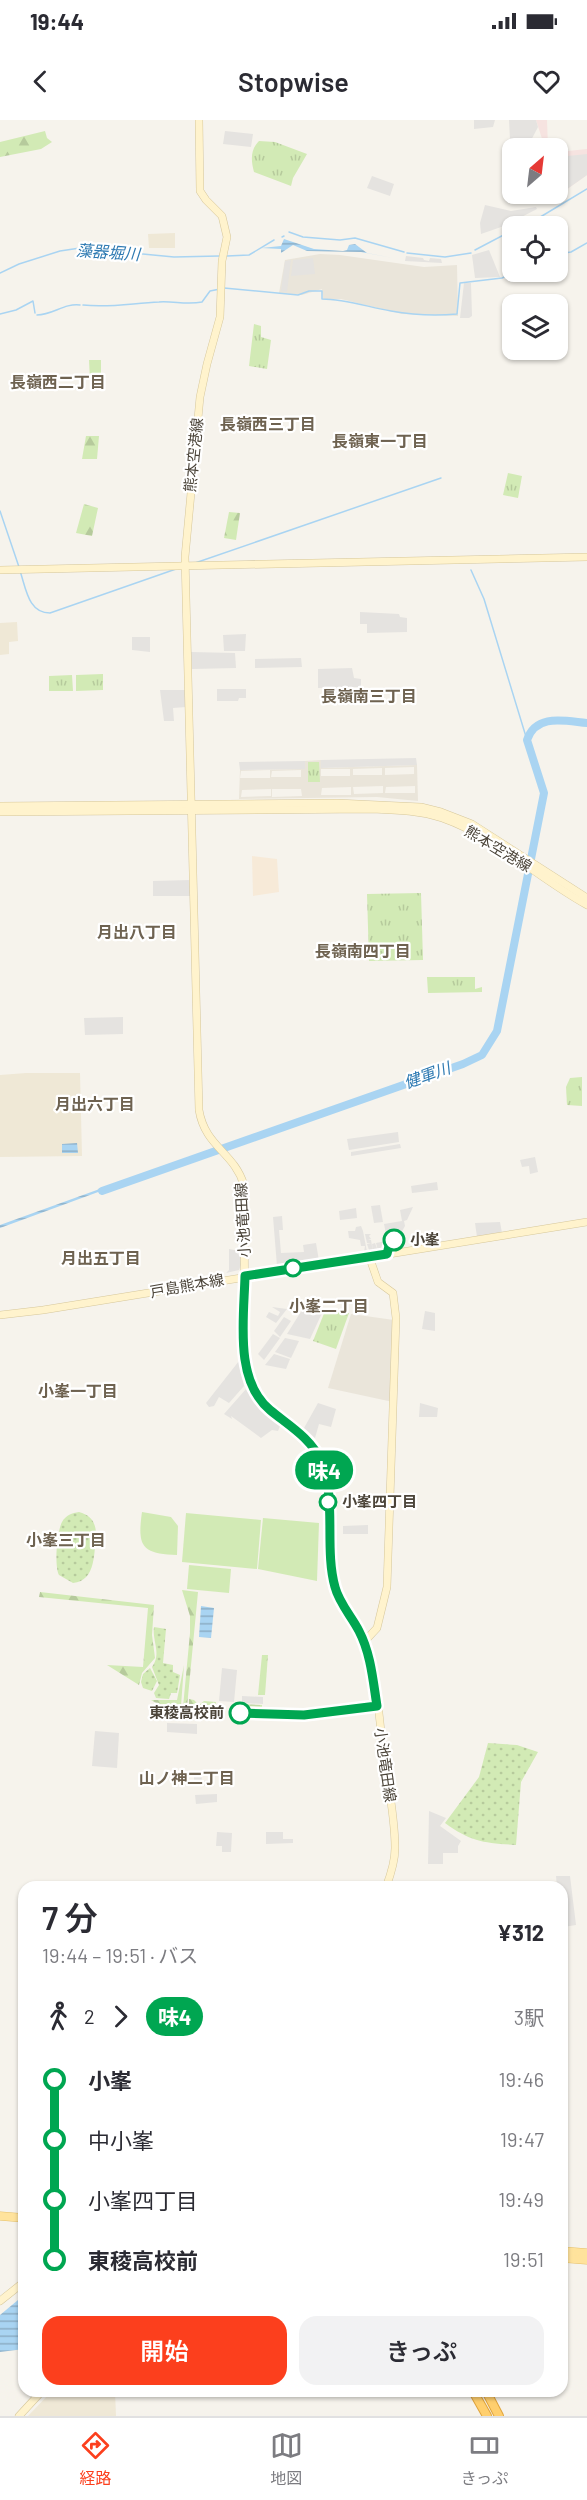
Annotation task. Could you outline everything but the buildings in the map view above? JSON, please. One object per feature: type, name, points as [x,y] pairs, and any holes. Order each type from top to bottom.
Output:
[{"type":"highway","points":[[476,2397],[487,2416]]},
{"type":"highway","points":[[489,2397],[498,2414]]},
{"type":"main road","name":"熊本空港線","points":[[192,807],[185,566],[200,398],[220,317],[222,261],[227,231],[222,216],[200,191],[199,120]]},
{"type":"main road","points":[[0,570],[587,557]]},
{"type":"main road","name":"熊本空港線","points":[[192,807],[348,803],[421,807],[456,818],[482,830],[587,898]]},
{"type":"main road","points":[[0,806],[192,807]]},
{"type":"main road","name":"熊本空港線","points":[[192,807],[369,809],[430,815],[484,838],[587,905]]},
{"type":"main road","points":[[0,812],[192,807]]},
{"type":"main road","name":"小池竜田線","points":[[192,807],[198,1110],[205,1133],[238,1170],[244,1185],[245,1357],[249,1383],[257,1397],[268,1408],[310,1443],[321,1462],[326,1480],[331,1562],[336,1590],[364,1642],[370,1665],[388,1776],[395,1847],[393,1867],[388,1881]]},
{"type":"main road","name":"戸島熊本線","points":[[0,1315],[587,1222]]},
{"type":"main road","points":[[364,1642],[377,1628],[387,1587],[396,1321],[394,1298],[389,1289],[378,1282],[369,1256]]},
{"type":"main road","points":[[0,2211],[18,2212]]},
{"type":"main road","points":[[0,2216],[18,2218]]},
{"type":"main road","points":[[568,2251],[587,2253]]},
{"type":"main road","points":[[568,2258],[587,2260]]},
{"type":"main road","points":[[0,2301],[18,2287]]},
{"type":"main road","points":[[19,2416],[36,2397]]},
{"type":"shaded area","points":[[474,120],[495,120],[493,127],[474,129]]},
{"type":"shaded area","points":[[509,120],[536,120],[538,127],[532,138],[510,138]]},
{"type":"shaded area","points":[[536,120],[547,120],[548,138],[542,138]]},
{"type":"shaded area","points":[[225,131],[253,134],[251,147],[223,144]]},
{"type":"shaded area","points":[[587,149],[587,175],[568,188],[568,151]]},
{"type":"shaded area","points":[[587,154],[587,175],[568,188],[568,156]]},
{"type":"shaded area","points":[[372,176],[394,184],[390,196],[367,188]]},
{"type":"shaded area","points":[[485,205],[511,211],[536,207],[537,209],[523,216],[502,216],[502,227],[481,234],[480,223]]},
{"type":"shaded area","points":[[175,233],[175,248],[149,248],[148,234]]},
{"type":"shaded area","points":[[489,250],[500,277],[475,278],[472,255]]},
{"type":"shaded area","points":[[320,254],[424,267],[457,265],[458,316],[402,314],[341,299],[323,299],[322,289],[302,295],[279,293],[285,260]]},
{"type":"shaded area","points":[[406,256],[429,261],[430,258],[441,259],[442,263],[405,261]]},
{"type":"shaded area","points":[[313,258],[315,274],[291,276],[293,260]]},
{"type":"shaded area","points":[[291,260],[287,292],[281,291],[285,261]]},
{"type":"shaded area","points":[[464,283],[471,283],[472,316],[469,318],[460,318]]},
{"type":"shaded area","points":[[360,612],[399,614],[400,617],[407,618],[407,632],[367,633],[367,624],[360,624]]},
{"type":"shaded area","points":[[17,622],[18,641],[9,642],[9,654],[0,655],[0,623]]},
{"type":"shaded area","points":[[246,634],[245,651],[224,651],[223,635]]},
{"type":"shaded area","points":[[132,637],[150,637],[150,652],[132,650]]},
{"type":"shaded area","points":[[191,652],[235,653],[236,668],[192,669]]},
{"type":"shaded area","points":[[301,658],[302,667],[255,668],[255,659]]},
{"type":"shaded area","points":[[352,668],[354,678],[361,679],[361,687],[318,688],[318,669]]},
{"type":"shaded area","points":[[217,689],[246,689],[246,698],[239,698],[238,701],[217,701]]},
{"type":"shaded area","points":[[160,690],[185,690],[186,707],[173,708],[174,721],[164,721]]},
{"type":"shaded area","points":[[416,758],[417,765],[321,768],[321,760]]},
{"type":"shaded area","points":[[321,760],[322,768],[417,765],[418,801],[377,797],[239,799],[240,770],[305,769],[305,761]],"holes":[[[414,767],[414,774],[385,775],[385,768]],[[382,768],[382,775],[353,775],[353,769]],[[321,769],[350,769],[350,776],[321,776]],[[270,770],[270,778],[240,778],[241,771]],[[301,770],[301,777],[271,777],[272,771]],[[383,786],[383,793],[354,794],[353,787]],[[415,786],[415,793],[385,793],[386,787]],[[351,787],[351,795],[321,795],[322,788]],[[271,789],[271,796],[241,797],[242,790]],[[272,789],[301,789],[302,796],[272,797]]]},
{"type":"shaded area","points":[[305,761],[305,769],[240,770],[239,762]]},
{"type":"shaded area","points":[[252,856],[277,859],[279,892],[253,896]]},
{"type":"shaded area","points":[[190,880],[191,896],[153,896],[153,881]]},
{"type":"shaded area","points":[[123,1017],[123,1034],[85,1035],[84,1018]]},
{"type":"shaded area","points":[[80,1073],[82,1156],[0,1157],[0,1075]]},
{"type":"shaded area","points":[[398,1132],[399,1142],[349,1150],[347,1139]]},
{"type":"shaded area","points":[[400,1144],[401,1148],[351,1156],[351,1152]]},
{"type":"shaded area","points":[[535,1157],[538,1172],[530,1174],[529,1166],[522,1167],[520,1160]]},
{"type":"shaded area","points":[[437,1182],[438,1190],[412,1193],[411,1186]]},
{"type":"shaded area","points":[[380,1205],[383,1222],[374,1223],[371,1206]]},
{"type":"shaded area","points":[[413,1207],[407,1220],[404,1221],[405,1226],[401,1233],[387,1245],[387,1253],[374,1255],[370,1253],[367,1244],[371,1243],[367,1243],[365,1234],[371,1234],[369,1236],[371,1239],[368,1240],[371,1240],[373,1252],[372,1244],[375,1243],[378,1251],[376,1243],[386,1241],[388,1244],[384,1224],[402,1221],[400,1210]]},
{"type":"shaded area","points":[[356,1208],[357,1218],[340,1220],[339,1211]]},
{"type":"shaded area","points":[[282,1216],[283,1230],[279,1230],[281,1253],[304,1252],[303,1245],[316,1243],[319,1261],[277,1266],[273,1217]]},
{"type":"shaded area","points":[[500,1222],[502,1233],[477,1237],[475,1223]]},
{"type":"shaded area","points":[[361,1226],[367,1252],[364,1252],[365,1246],[361,1246],[360,1240],[349,1238],[348,1231],[355,1231],[356,1227]]},
{"type":"shaded area","points":[[229,1249],[240,1251],[241,1265],[239,1270],[226,1273],[229,1270]]},
{"type":"shaded area","points":[[272,1307],[287,1309],[276,1323],[266,1317],[269,1312],[278,1316],[280,1312]]},
{"type":"shaded area","points":[[302,1310],[322,1313],[310,1339],[287,1334]]},
{"type":"shaded area","points":[[425,1311],[435,1313],[435,1331],[422,1329]]},
{"type":"shaded area","points":[[351,1314],[394,1320],[393,1402],[328,1388]]},
{"type":"shaded area","points":[[284,1317],[291,1321],[280,1337],[274,1331]]},
{"type":"shaded area","points":[[273,1334],[280,1338],[264,1360],[258,1354]]},
{"type":"shaded area","points":[[285,1338],[299,1341],[291,1358],[275,1352]]},
{"type":"shaded area","points":[[274,1354],[290,1359],[286,1369],[265,1365]]},
{"type":"shaded area","points":[[239,1361],[244,1386],[229,1403],[219,1397],[214,1406],[209,1407],[206,1403]]},
{"type":"shaded area","points":[[246,1389],[259,1408],[280,1426],[278,1431],[272,1430],[261,1438],[231,1416],[232,1419],[224,1414]]},
{"type":"shaded area","points":[[318,1403],[336,1409],[331,1427],[319,1424],[315,1438],[304,1428]]},
{"type":"shaded area","points":[[420,1403],[438,1408],[437,1417],[419,1417]]},
{"type":"shaded area","points":[[368,1525],[368,1534],[343,1534],[343,1526]]},
{"type":"shaded area","points":[[222,1668],[237,1670],[234,1702],[219,1701]]},
{"type":"shaded area","points":[[242,1696],[263,1697],[263,1704],[242,1703]]},
{"type":"shaded area","points":[[167,1723],[197,1724],[197,1734],[167,1732]]},
{"type":"shaded area","points":[[95,1731],[119,1733],[117,1768],[92,1766]]},
{"type":"shaded area","points":[[194,1773],[201,1773],[202,1781],[213,1780],[213,1785],[194,1786]]},
{"type":"shaded area","points":[[217,1794],[217,1802],[196,1804],[195,1795]]},
{"type":"shaded area","points":[[429,1811],[446,1818],[440,1826],[461,1841],[458,1853],[443,1853],[443,1864],[428,1864]]},
{"type":"shaded area","points":[[217,1832],[232,1833],[231,1852],[222,1852],[222,1846],[216,1846]]},
{"type":"shaded area","points":[[266,1832],[283,1832],[283,1839],[293,1839],[293,1843],[266,1844]]},
{"type":"shaded area","points":[[556,1876],[570,1876],[576,1925],[568,1926],[568,1881],[556,1881]]},
{"type":"shaded area","points":[[46,2397],[115,2397],[116,2416],[28,2416]]},
{"type":"green space","points":[[45,131],[47,138],[52,142],[41,149],[0,157],[0,142]]},
{"type":"green space","points":[[259,141],[275,142],[307,154],[291,186],[254,172],[252,156]]},
{"type":"green space","points":[[254,324],[261,326],[261,337],[271,340],[267,369],[249,366]]},
{"type":"green space","points":[[89,360],[101,360],[101,379],[90,380]]},
{"type":"green space","points":[[86,436],[99,436],[97,459],[82,459]]},
{"type":"green space","points":[[508,473],[522,476],[518,498],[503,495]]},
{"type":"green space","points":[[84,504],[98,508],[92,536],[76,533]]},
{"type":"green space","points":[[229,512],[240,513],[236,540],[224,538]]},
{"type":"green space","points":[[103,674],[103,690],[76,691],[76,675]]},
{"type":"green space","points":[[72,675],[73,691],[49,691],[49,676]]},
{"type":"green space","points":[[308,762],[319,762],[320,782],[308,782]]},
{"type":"green space","points":[[421,893],[423,960],[369,961],[367,894]]},
{"type":"green space","points":[[427,977],[475,977],[475,989],[482,987],[482,992],[428,993]]},
{"type":"green space","points":[[582,1077],[582,1106],[567,1105],[566,1087],[570,1078]]},
{"type":"green space","points":[[325,1311],[349,1313],[336,1349],[313,1341]]},
{"type":"green space","points":[[79,1512],[89,1517],[94,1525],[95,1547],[90,1571],[81,1581],[73,1583],[59,1575],[57,1571],[57,1548],[62,1522],[69,1515]]},
{"type":"green space","points":[[142,1512],[171,1517],[178,1526],[177,1555],[156,1553],[144,1546],[140,1533]]},
{"type":"green space","points":[[186,1513],[261,1520],[257,1569],[182,1562]]},
{"type":"green space","points":[[263,1518],[319,1523],[317,1581],[258,1569]]},
{"type":"green space","points":[[189,1565],[231,1569],[229,1593],[187,1589]]},
{"type":"green space","points":[[182,1590],[198,1592],[187,1707],[183,1707],[190,1616]]},
{"type":"green space","points":[[40,1592],[154,1605],[152,1635],[155,1658],[142,1673],[139,1685],[107,1665],[143,1667],[148,1608],[39,1597]]},
{"type":"green space","points":[[154,1627],[166,1629],[163,1663],[173,1665],[173,1672],[180,1675],[177,1693],[171,1693],[169,1699],[156,1698],[154,1693],[159,1685],[152,1667],[156,1657]]},
{"type":"green space","points":[[262,1655],[268,1655],[265,1695],[258,1695]]},
{"type":"green space","points":[[184,1665],[181,1706],[158,1704],[151,1700],[177,1700]]},
{"type":"green space","points":[[150,1668],[157,1681],[152,1691],[143,1688],[141,1682],[143,1674]]},
{"type":"green space","points":[[189,1699],[199,1705],[204,1701],[216,1702],[215,1709],[189,1708]]},
{"type":"green space","points":[[240,1704],[262,1705],[262,1711],[240,1710]]},
{"type":"green space","points":[[488,1743],[517,1745],[538,1752],[521,1782],[516,1845],[470,1838],[445,1823],[479,1777]]},
{"type":"water","points":[[284,239],[314,249],[343,251],[347,250],[349,245],[355,244],[367,253],[393,258],[361,252],[307,251],[293,245],[281,253],[281,249],[261,248],[281,246]]},
{"type":"water","points":[[77,1143],[78,1153],[62,1153],[62,1144]]},
{"type":"water","points":[[119,1182],[120,1184],[0,1228],[0,1225]]},
{"type":"water","points":[[201,1606],[214,1608],[211,1638],[199,1637]]},
{"type":"water","points":[[18,2300],[18,2350],[0,2352],[0,2315]]},
{"type":"waterway","name":"藻器堀川","points":[[542,216],[587,189]]},
{"type":"waterway","name":"藻器堀川","points":[[289,232],[303,237],[340,240],[355,238],[404,252]]},
{"type":"waterway","name":"藻器堀川","points":[[475,250],[502,236]]},
{"type":"waterway","name":"藻器堀川","points":[[227,256],[249,255],[274,240]]},
{"type":"waterway","points":[[568,252],[587,243]]},
{"type":"waterway","name":"藻器堀川","points":[[0,273],[19,264],[60,251],[80,248],[174,257],[219,256]]},
{"type":"waterway","name":"藻器堀川","points":[[407,253],[445,257],[471,253]]},
{"type":"waterway","points":[[224,288],[298,295],[309,291],[322,291],[322,299],[408,313],[449,315],[457,314],[460,283],[502,278]]},
{"type":"waterway","points":[[83,305],[196,303],[202,302],[210,291],[220,289]]},
{"type":"waterway","points":[[0,314],[16,310],[33,301],[35,313]]},
{"type":"waterway","points":[[37,315],[80,305]]},
{"type":"waterway","points":[[195,563],[441,478]]},
{"type":"waterway","points":[[0,511],[19,567]]},
{"type":"waterway","points":[[20,571],[32,604],[37,609],[50,613],[176,569]]},
{"type":"waterway","points":[[471,570],[484,599],[527,740]]},
{"type":"waterway","name":"健軍川","points":[[102,1191],[463,1064],[482,1055],[497,1031],[544,793],[527,740],[531,731],[544,722],[561,720],[587,723]]},
{"type":"bus line","name":"味4","points":[[240,1713],[304,1715],[377,1706],[368,1652],[360,1632],[336,1590],[333,1577],[326,1480],[321,1462],[310,1443],[268,1408],[257,1397],[249,1383],[245,1357],[245,1276],[387,1254],[394,1240]]},
{"type":"place","name":"小峯","points":[[394,1240]]},
{"type":"place","name":"小峯四丁目","points":[[328,1502]]},
{"type":"place","name":"東稜高校前","points":[[240,1713]]},
{"type":"district","name":"長嶺西二丁目","points":[[58,382]]},
{"type":"district","name":"長嶺西三丁目","points":[[268,424]]},
{"type":"district","name":"長嶺東一丁目","points":[[380,441]]},
{"type":"district","name":"長嶺南三丁目","points":[[369,696]]},
{"type":"district","name":"月出八丁目","points":[[137,932]]},
{"type":"district","name":"長嶺南四丁目","points":[[363,951]]},
{"type":"district","name":"月出六丁目","points":[[95,1104]]},
{"type":"district","name":"月出五丁目","points":[[101,1258]]},
{"type":"district","name":"小峯二丁目","points":[[329,1306]]},
{"type":"district","name":"小峯一丁目","points":[[78,1391]]},
{"type":"district","name":"小峯三丁目","points":[[66,1540]]},
{"type":"district","name":"山ノ神二丁目","points":[[187,1778]]}]
